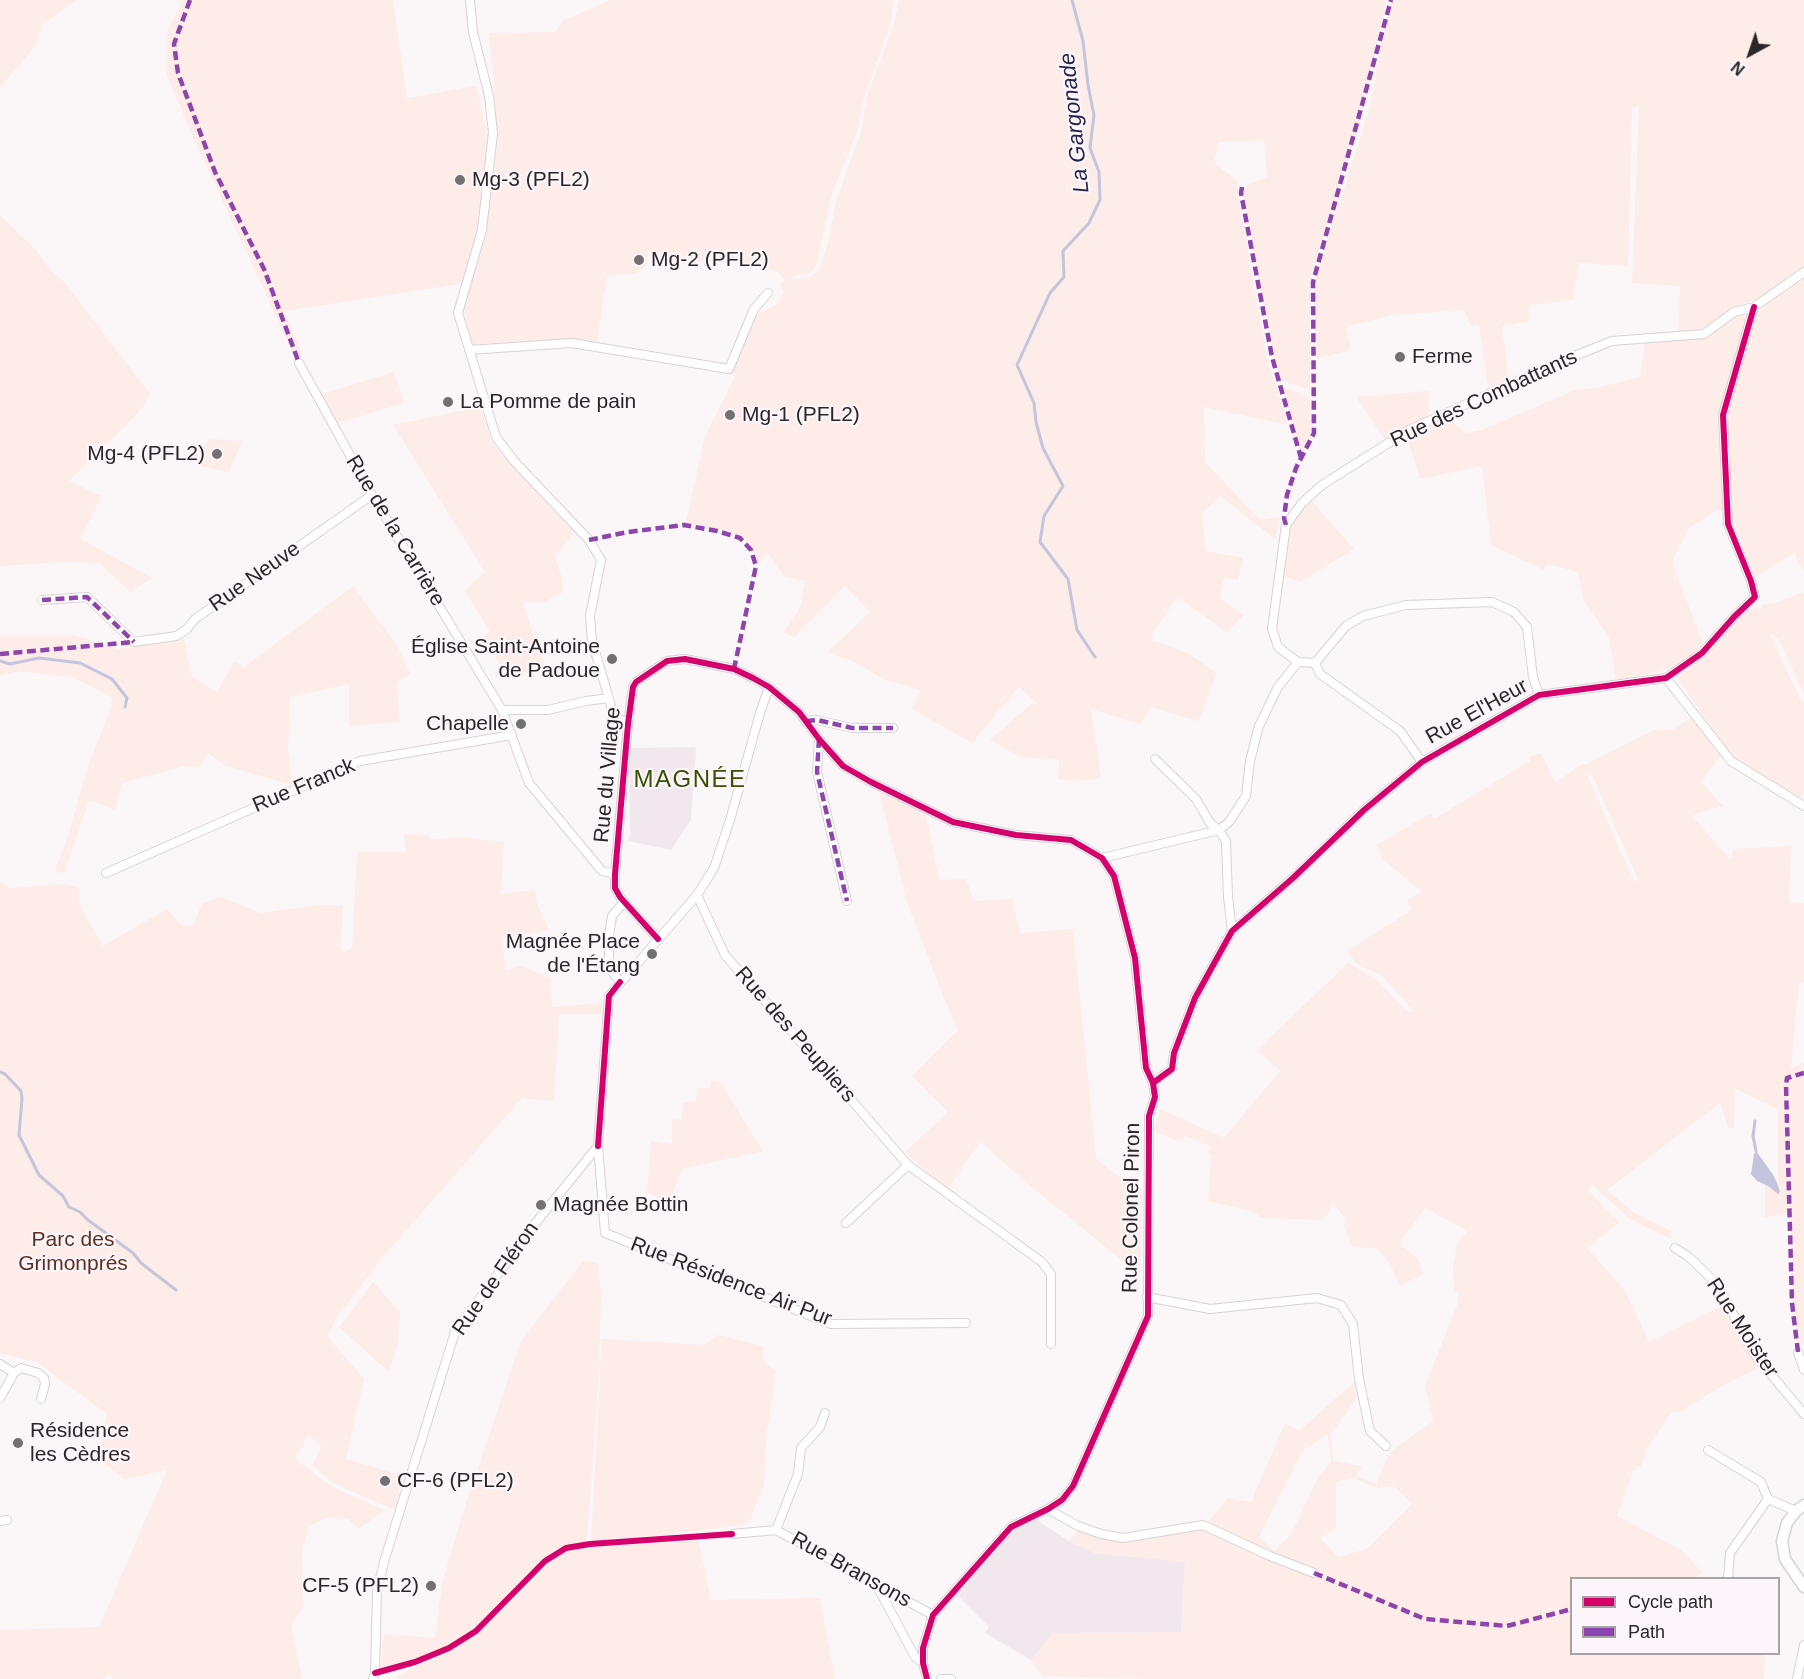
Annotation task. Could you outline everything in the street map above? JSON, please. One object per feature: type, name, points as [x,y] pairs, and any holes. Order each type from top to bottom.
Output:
[{"type":"street","points":[[470,0],[473,32],[489,96],[493,133],[482,230],[458,313],[470,350],[572,343],[729,369],[754,309],[768,293]]},
{"type":"street","name":"Rue des Combattants","points":[[1298,662],[1278,647],[1272,629],[1286,525],[1302,503],[1322,484],[1409,430],[1557,363],[1612,341],[1704,334],[1734,312],[1754,307],[1804,272]]},
{"type":"street","name":"Rue El'Heur","points":[[1153,1083],[1172,1069],[1174,1053],[1195,998],[1232,931],[1293,878],[1364,810],[1422,762],[1539,695],[1666,678],[1702,653],[1755,597],[1728,524],[1723,415],[1754,307]]},
{"type":"street","name":"Rue du Village","points":[[470,350],[496,437],[514,460],[589,540],[601,560],[590,616],[592,641],[614,716],[628,724]]},
{"type":"street","name":"Rue de la Carrière","points":[[299,363],[372,495],[502,710],[529,783],[602,871],[615,873]]},
{"type":"street","name":"Rue Neuve","points":[[42,600],[87,597],[134,642],[176,636],[186,630],[195,619],[372,495]]},
{"type":"street","points":[[1315,663],[1346,626],[1363,616],[1406,605],[1492,602],[1514,612],[1527,627],[1533,677],[1539,695]]},
{"type":"street","name":"Rue du Village","points":[[615,873],[628,724],[633,687],[636,682],[667,661],[685,659],[735,669],[769,687]]},
{"type":"street","points":[[598,1146],[609,996],[697,895],[714,868],[769,687],[799,712],[843,766],[871,782],[953,822],[1016,835],[1071,840],[1102,858],[1219,830],[1229,822],[1246,796],[1250,761],[1259,726],[1278,687],[1298,662],[1315,663]]},
{"type":"street","points":[[1315,663],[1320,674],[1400,731],[1422,762]]},
{"type":"street","points":[[1666,678],[1731,760],[1804,806]]},
{"type":"street","points":[[502,710],[548,710],[586,700],[609,698]]},
{"type":"street","points":[[806,721],[817,720],[852,728],[893,728]]},
{"type":"street","name":"Rue Franck","points":[[106,873],[360,761],[512,735]]},
{"type":"street","points":[[819,739],[817,772],[847,901]]},
{"type":"street","points":[[1155,759],[1196,799],[1210,823],[1219,830],[1226,841],[1232,931]]},
{"type":"street","name":"Rue Colonel Piron","points":[[927,1679],[922,1663],[925,1635],[933,1615],[1011,1527],[1062,1500],[1072,1486],[1148,1316],[1149,1116],[1155,1097],[1153,1083],[1146,1068],[1135,958],[1114,876],[1102,858]]},
{"type":"street","points":[[615,873],[617,893],[658,939]]},
{"type":"street","name":"Rue des Peupliers","points":[[697,895],[725,955],[908,1165],[1042,1262],[1051,1274],[1051,1344]]},
{"type":"street","points":[[620,982],[609,968],[609,936],[612,916],[624,902]]},
{"type":"street","name":"Rue Résidence Air Pur","points":[[598,1146],[605,1233],[831,1324],[966,1323]]},
{"type":"street","name":"Rue de Fléron","points":[[373,1679],[377,1591],[454,1332],[534,1225],[598,1146]]},
{"type":"street","points":[[846,1223],[908,1165]]},
{"type":"street","name":"Rue Moister","points":[[1675,1248],[1689,1257],[1718,1285],[1754,1354],[1804,1414]]},
{"type":"street","points":[[1147,1297],[1210,1309],[1317,1298],[1341,1305],[1353,1323],[1359,1379],[1371,1431],[1386,1446]]},
{"type":"street","points":[[1798,1352],[1804,1370]]},
{"type":"street","points":[[0,1364],[14,1373]]},
{"type":"street","points":[[0,1398],[14,1373],[21,1368],[30,1369],[44,1378],[45,1389],[41,1399]]},
{"type":"street","points":[[776,1530],[798,1474],[801,1448],[820,1428],[825,1413]]},
{"type":"street","points":[[1708,1450],[1761,1482],[1768,1499]]},
{"type":"street","points":[[1768,1499],[1800,1508],[1787,1523],[1782,1541],[1785,1559],[1804,1587]]},
{"type":"street","points":[[1728,1577],[1730,1553],[1768,1499]]},
{"type":"street","points":[[1048,1509],[1078,1526],[1101,1534],[1123,1538],[1203,1525],[1314,1573]]},
{"type":"street","name":"Rue Bransons","points":[[732,1534],[776,1530],[933,1615]]},
{"type":"street","points":[[876,1584],[915,1657],[922,1663]]},
{"type":"street","points":[[1797,1679],[1804,1645]]},
{"type":"street","points":[[941,1679],[951,1679]]},
{"type":"shaded area","points":[[696,747],[691,820],[671,850],[628,841],[630,837],[629,748]]},
{"type":"shaded area","points":[[1037,1520],[1069,1541],[1095,1553],[1185,1562],[1181,1632],[1053,1633],[1031,1660],[985,1633],[989,1627],[958,1596],[1006,1535]]},
{"type":"green space","points":[[0,0],[76,0],[43,24],[35,46],[0,88]]},
{"type":"green space","points":[[183,0],[393,0],[407,98],[476,86],[488,137],[478,218],[478,237],[460,284],[284,311],[303,354],[296,359],[192,135],[167,75],[167,31]]},
{"type":"green space","points":[[611,0],[893,0],[891,23],[864,98],[858,129],[833,190],[816,266],[811,273],[795,275],[790,279],[809,278],[819,270],[827,247],[837,198],[861,133],[867,96],[894,24],[899,0],[1386,0],[1359,127],[1310,278],[1310,390],[1280,380],[1249,226],[1243,192],[1245,186],[1267,177],[1264,141],[1219,142],[1214,163],[1238,181],[1238,193],[1267,357],[1288,425],[1204,407],[1205,462],[1260,520],[1280,517],[1275,539],[1220,496],[1202,513],[1206,551],[1243,558],[1238,580],[1224,577],[1220,598],[1244,615],[1227,632],[1177,597],[1153,633],[1151,640],[1188,653],[1217,673],[1198,721],[1151,707],[1141,724],[1091,709],[1101,778],[1078,781],[1058,779],[1059,760],[1021,757],[990,740],[1031,704],[1038,704],[1019,687],[972,743],[912,709],[921,690],[881,678],[853,661],[828,652],[870,612],[845,586],[794,637],[784,632],[800,608],[805,581],[784,576],[767,552],[758,565],[756,555],[750,545],[739,535],[686,523],[705,436],[735,377],[733,369],[755,315],[778,304],[784,292],[780,285],[785,280],[777,271],[720,258],[717,265],[647,251],[647,265],[634,274],[607,275],[597,341],[567,339],[474,344],[466,334],[465,305],[484,242],[497,129],[491,97],[495,97],[489,33],[555,32],[564,20]]},
{"type":"green space","points":[[1390,0],[1804,0],[1804,267],[1767,295],[1737,306],[1711,326],[1678,334],[1680,286],[1632,283],[1639,106],[1632,108],[1628,266],[1579,263],[1573,300],[1529,305],[1529,321],[1502,326],[1509,383],[1489,392],[1479,325],[1471,326],[1464,310],[1392,315],[1346,327],[1351,350],[1316,359],[1314,283],[1369,110]]},
{"type":"green space","points":[[0,215],[66,284],[150,394],[138,413],[69,481],[101,496],[81,539],[152,578],[130,592],[100,563],[64,562],[0,566]]},
{"type":"green space","points":[[1804,275],[1804,572],[1794,553],[1753,578],[1751,566],[1731,513],[1718,509],[1688,529],[1672,561],[1703,644],[1688,660],[1676,667],[1616,681],[1609,637],[1583,599],[1578,572],[1549,564],[1544,570],[1491,545],[1482,466],[1420,479],[1406,435],[1446,417],[1465,433],[1479,431],[1575,390],[1596,388],[1640,377],[1645,340],[1691,339],[1715,332],[1733,314],[1741,313],[1746,320],[1745,328],[1750,326],[1763,308]]},
{"type":"green space","points":[[394,372],[404,403],[337,423],[322,394]]},
{"type":"green space","points":[[1282,386],[1310,398],[1314,432],[1300,452]]},
{"type":"green space","points":[[1429,391],[1429,420],[1385,440],[1356,397]]},
{"type":"green space","points":[[480,407],[491,441],[574,533],[555,557],[562,578],[563,592],[545,602],[522,602],[545,667],[508,678],[483,637],[490,631],[465,591],[485,572],[393,425]]},
{"type":"green space","points":[[209,439],[242,441],[229,472],[198,466],[199,454]]},
{"type":"green space","points":[[1310,499],[1354,549],[1300,582],[1281,575],[1289,524]]},
{"type":"green space","points":[[353,586],[396,644],[410,673],[397,683],[400,722],[349,726],[349,684],[290,697],[288,751],[292,785],[226,766],[208,753],[199,768],[185,766],[122,783],[115,810],[89,800],[64,873],[55,871],[68,836],[89,763],[113,698],[72,677],[19,671],[0,675],[0,635],[74,635],[118,649],[184,639],[191,676],[217,692],[234,662],[244,667]]},
{"type":"green space","points":[[1804,592],[1804,694],[1778,638],[1770,634],[1799,697],[1804,703],[1804,793],[1800,799],[1734,759],[1677,678],[1694,665],[1741,614],[1756,607],[1760,610],[1762,605],[1775,603]]},
{"type":"green space","points":[[1694,716],[1722,754],[1701,782],[1723,806],[1691,815],[1731,860],[1733,849],[1791,846],[1789,902],[1804,903],[1804,982],[1799,982],[1791,1069],[1804,1063],[1804,1344],[1799,1344],[1792,1296],[1791,1214],[1765,1217],[1765,1181],[1778,1181],[1778,1109],[1735,1089],[1734,1127],[1729,1129],[1720,1103],[1607,1190],[1634,1213],[1671,1231],[1671,1239],[1630,1219],[1592,1185],[1587,1189],[1619,1223],[1587,1248],[1625,1291],[1649,1342],[1727,1303],[1761,1367],[1723,1385],[1680,1412],[1672,1412],[1648,1447],[1641,1466],[1635,1466],[1617,1516],[1681,1550],[1702,1572],[1698,1577],[1570,1577],[1570,1655],[1765,1655],[1764,1679],[1148,1679],[1042,1676],[1031,1660],[1053,1633],[1181,1632],[1185,1562],[1095,1553],[1069,1541],[1078,1530],[1116,1542],[1201,1531],[1227,1498],[1251,1502],[1285,1423],[1299,1431],[1354,1382],[1358,1396],[1331,1434],[1333,1461],[1362,1466],[1356,1476],[1376,1484],[1390,1452],[1433,1421],[1425,1386],[1457,1305],[1459,1294],[1454,1290],[1453,1266],[1458,1242],[1468,1231],[1425,1208],[1399,1243],[1418,1259],[1423,1274],[1399,1286],[1391,1265],[1377,1248],[1352,1246],[1344,1227],[1345,1219],[1333,1203],[1323,1220],[1262,1218],[1252,1211],[1208,1201],[1211,1156],[1208,1153],[1211,1147],[1185,1135],[1180,1142],[1153,1131],[1160,1109],[1224,1138],[1280,1071],[1257,1050],[1348,963],[1375,979],[1409,1013],[1413,1010],[1381,975],[1357,964],[1347,951],[1412,910],[1407,900],[1422,892],[1384,860],[1376,845],[1430,814],[1434,819],[1530,761],[1529,757],[1541,753],[1555,783],[1582,764],[1587,764],[1654,730],[1672,730]],"holes":[[[1591,773],[1638,879],[1634,882],[1587,775]],[[1328,1434],[1331,1462],[1319,1476],[1290,1536],[1274,1551],[1259,1537],[1303,1450]],[[1353,1478],[1378,1488],[1394,1486],[1412,1504],[1367,1549],[1338,1557],[1320,1538],[1336,1528],[1336,1482]]]},
{"type":"green space","points":[[879,792],[926,814],[939,880],[966,879],[974,901],[1012,899],[1020,933],[1073,929],[1096,1158],[1119,1177],[1142,1189],[1140,1275],[1022,1179],[980,1141],[947,1190],[905,1152],[948,1112],[912,1076],[958,1030],[907,902]]},
{"type":"green space","name":"Parc des Grimonprés","points":[[404,834],[427,835],[431,839],[465,838],[504,842],[501,894],[535,890],[537,904],[549,930],[503,938],[505,970],[522,966],[551,979],[552,1007],[602,1003],[603,1014],[559,1014],[554,1101],[522,1098],[382,1258],[337,1317],[327,1336],[364,1379],[346,1459],[403,1476],[395,1510],[335,1484],[312,1466],[322,1446],[308,1435],[295,1459],[332,1487],[384,1510],[359,1529],[348,1519],[327,1518],[309,1526],[302,1551],[303,1608],[291,1625],[302,1679],[113,1679],[110,1674],[103,1679],[0,1679],[0,1630],[99,1627],[167,1470],[124,1479],[98,1458],[107,1414],[38,1363],[0,1353],[0,882],[10,888],[67,884],[79,888],[79,904],[103,946],[167,909],[182,925],[193,926],[202,903],[221,897],[261,913],[319,905],[343,905],[340,950],[345,952],[352,947],[357,852],[406,852]]},
{"type":"green space","points":[[711,1080],[720,1082],[763,1151],[682,1169],[669,1204],[647,1192],[651,1141],[672,1144],[672,1119],[682,1120],[683,1102],[696,1102],[697,1088],[710,1088]]},
{"type":"green space","points":[[583,1261],[598,1263],[601,1294],[599,1373],[587,1541],[554,1550],[470,1633],[439,1651],[380,1670],[384,1634],[435,1638],[442,1584],[463,1512],[521,1341]]},
{"type":"green space","points":[[373,1282],[400,1312],[398,1342],[389,1372],[339,1327]]},
{"type":"green space","points":[[718,1335],[763,1346],[764,1362],[776,1372],[766,1440],[764,1486],[748,1524],[663,1535],[591,1540],[602,1339],[704,1345]]},
{"type":"green space","points":[[698,1539],[711,1600],[820,1598],[835,1679],[398,1679],[396,1676],[457,1648],[480,1630],[528,1579],[561,1552],[591,1544]]},
{"type":"water","points":[[1756,1151],[1774,1176],[1780,1191],[1778,1194],[1757,1181],[1751,1174]]},
{"type":"waterway","name":"La Gargonade","points":[[1072,0],[1083,41],[1094,115],[1090,148],[1099,172],[1100,200],[1089,223],[1063,251],[1064,277],[1050,293],[1017,365],[1034,403],[1043,448],[1063,486],[1044,516],[1040,542],[1068,579],[1077,630],[1095,657]]},
{"type":"waterway","points":[[0,661],[10,664],[39,658],[80,663],[112,679],[127,698],[125,707]]},
{"type":"waterway","points":[[0,1072],[5,1074],[21,1091],[19,1135],[39,1175],[63,1196],[69,1207],[80,1212],[133,1253],[141,1263],[176,1290]]},
{"type":"waterway","points":[[1755,1121],[1753,1136],[1756,1151]]},
{"type":"marked path","points":[[190,0],[174,44],[178,73],[215,172],[264,269],[299,363]]},
{"type":"marked path","points":[[1286,525],[1284,518],[1287,495],[1296,468],[1314,433],[1313,282],[1391,0]]},
{"type":"marked path","points":[[1242,187],[1241,193],[1272,357],[1301,458]]},
{"type":"marked path","points":[[589,540],[628,532],[684,525],[740,538],[751,550],[756,566],[734,669]]},
{"type":"marked path","points":[[42,600],[87,597],[134,642]]},
{"type":"marked path","points":[[0,654],[134,642]]},
{"type":"marked path","points":[[806,721],[817,720],[852,728],[893,728]]},
{"type":"marked path","points":[[819,739],[817,772],[847,901]]},
{"type":"marked path","points":[[1798,1352],[1792,1303],[1786,1085],[1787,1078],[1804,1073]]},
{"type":"marked path","points":[[1314,1573],[1425,1619],[1507,1626],[1570,1610]]},
{"type":"cycle path","points":[[1153,1083],[1172,1069],[1174,1053],[1195,998],[1232,931],[1293,878],[1364,810],[1422,762],[1539,695],[1666,678],[1702,653],[1755,597],[1728,524],[1723,415],[1754,307]]},
{"type":"cycle path","points":[[658,939],[620,897],[615,888],[615,874],[633,687],[636,682],[667,661],[685,659],[734,669],[753,678],[769,687],[799,712],[843,766],[871,782],[953,822],[1016,835],[1071,840],[1102,858],[1114,876],[1135,958],[1146,1068],[1153,1083],[1155,1097],[1149,1116],[1148,1316],[1073,1486],[1062,1500],[1011,1527],[933,1615],[923,1648],[923,1663],[927,1679]]},
{"type":"cycle path","points":[[598,1146],[609,996],[620,982]]},
{"type":"cycle path","points":[[375,1673],[415,1662],[449,1648],[476,1631],[545,1561],[566,1548],[590,1544],[732,1534]]},
{"type":"place","name":"Mg-3 (PFL2)","points":[[460,180]]},
{"type":"place","name":"Mg-2 (PFL2)","points":[[639,260]]},
{"type":"place","name":"Ferme","points":[[1400,357]]},
{"type":"place","name":"La Pomme de pain","points":[[448,402]]},
{"type":"place","name":"Mg-1 (PFL2)","points":[[730,415]]},
{"type":"place","name":"Mg-4 (PFL2)","points":[[217,454]]},
{"type":"place","name":"Église Saint-Antoine de Padoue","points":[[612,659]]},
{"type":"place","name":"Chapelle","points":[[521,724]]},
{"type":"place","name":"Magnée Place de l'Étang","points":[[652,954]]},
{"type":"place","name":"Magnée Bottin","points":[[541,1205]]},
{"type":"place","name":"Résidence les Cèdres","points":[[18,1443]]},
{"type":"place","name":"CF-6 (PFL2)","points":[[385,1481]]},
{"type":"place","name":"CF-5 (PFL2)","points":[[431,1586]]},
{"type":"district","name":"MAGNÉE","points":[[690,780]]}]
